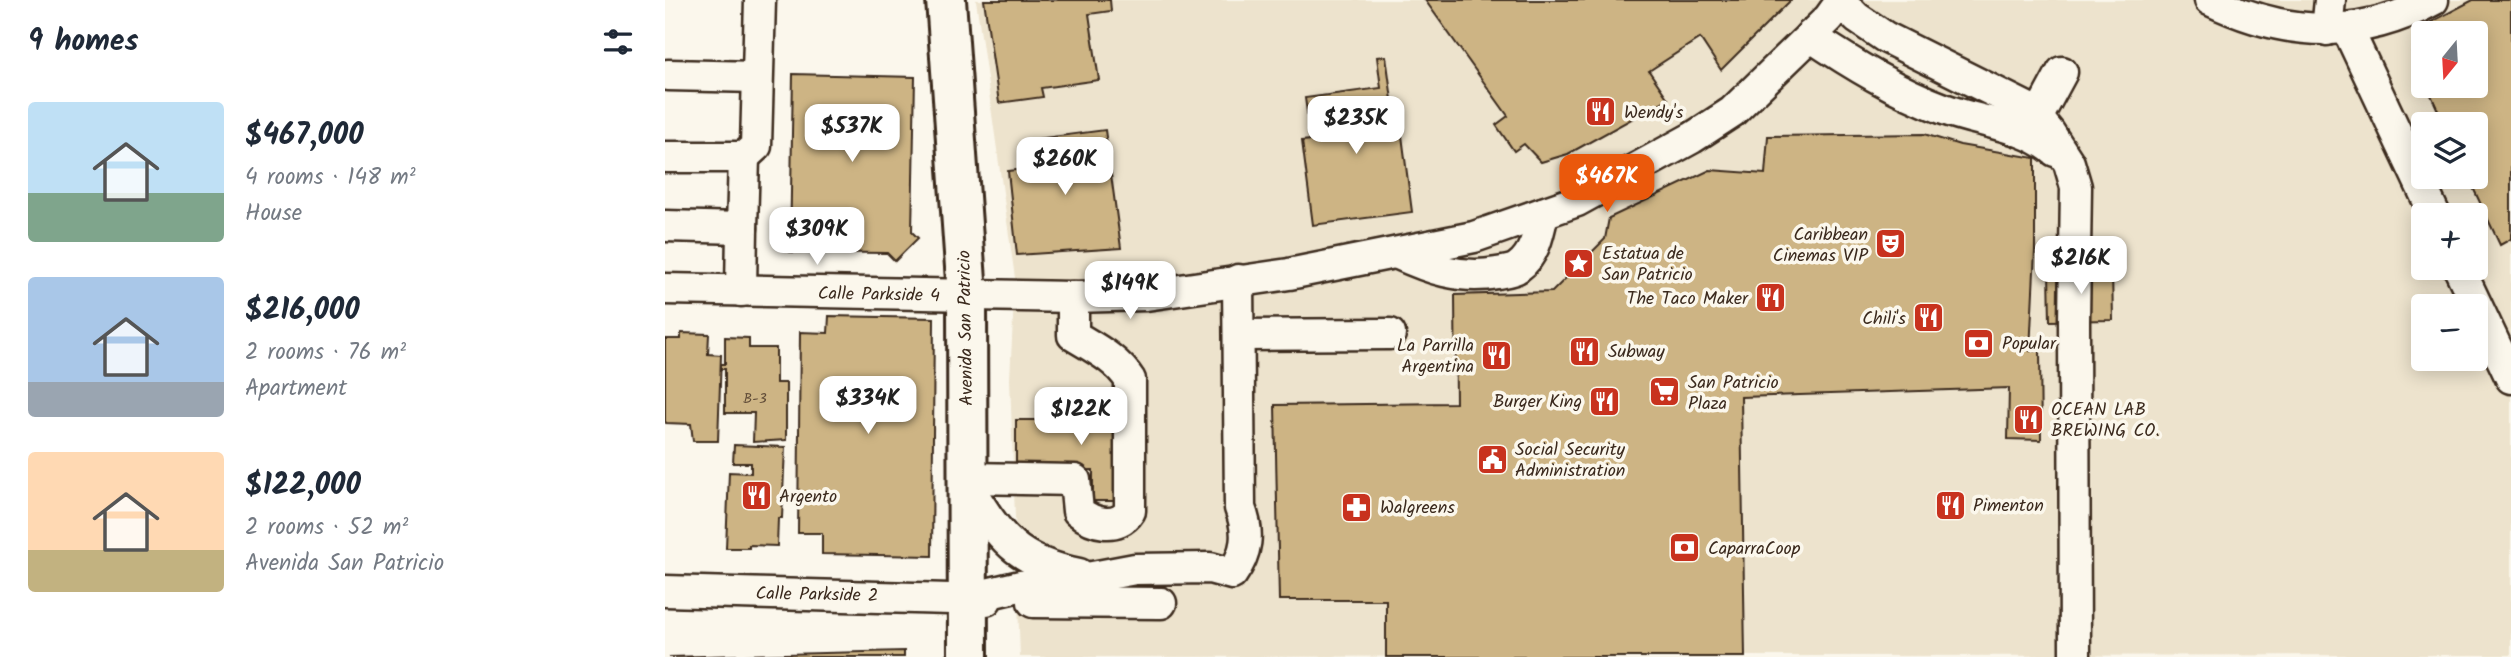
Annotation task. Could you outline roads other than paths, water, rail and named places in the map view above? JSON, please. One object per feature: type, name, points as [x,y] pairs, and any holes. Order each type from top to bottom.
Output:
[{"type":"main road","name":"Avenida San Patricio","points":[[946,0],[967,295],[968,657]]},
{"type":"street","points":[[665,156],[744,157],[756,146],[760,0]]},
{"type":"street","points":[[2210,0],[2266,23],[2337,29],[2369,25],[2417,9],[2433,0]]},
{"type":"street","points":[[2330,0],[2337,29],[2429,203]]},
{"type":"street","points":[[1830,14],[1878,54],[1914,71],[1951,71],[2031,110],[2028,127]]},
{"type":"street","points":[[1830,14],[1858,68],[1944,109],[2028,127],[2069,163],[2076,187],[2075,657]]},
{"type":"street","name":"Calle Parkside 4","points":[[665,289],[1073,297],[1146,295],[1289,274],[1474,237],[1577,201],[1692,138],[1731,113],[1830,14]]},
{"type":"street","points":[[2028,127],[2062,72]]},
{"type":"street","points":[[668,75],[757,78]]},
{"type":"street","points":[[741,291],[744,157]]},
{"type":"street","points":[[1396,253],[1430,268],[1456,274],[1483,276],[1517,269],[1531,253],[1543,213]]},
{"type":"street","points":[[665,226],[742,228]]},
{"type":"street","points":[[969,598],[1020,586],[1066,582],[1135,569],[1220,569],[1231,574],[1244,555],[1247,539],[1240,508],[1238,280]]},
{"type":"street","points":[[2465,280],[2511,378]]},
{"type":"street","points":[[1073,297],[1073,335],[1112,359],[1131,380],[1130,511],[1124,520],[1115,523],[1086,518],[1075,502],[1075,480],[968,482],[989,521],[1020,554],[1047,565],[1093,577]]},
{"type":"street","points":[[1239,335],[1389,334]]},
{"type":"street","name":"Calle Parkside 2","points":[[665,591],[969,598]]},
{"type":"street","points":[[969,598],[1018,602],[1160,603]]},
{"type":"place","name":"Wendy's","points":[[1601,112]]},
{"type":"place","name":"Caribbean Cinemas VIP","points":[[1891,244]]},
{"type":"place","name":"Estatua de San Patricio","points":[[1579,263]]},
{"type":"place","name":"The Taco Maker","points":[[1771,298]]},
{"type":"place","name":"Chili's","points":[[1929,318]]},
{"type":"place","name":"Popular","points":[[1979,343]]},
{"type":"place","name":"Subway","points":[[1585,351]]},
{"type":"place","name":"La Parrilla Argentina","points":[[1497,355]]},
{"type":"place","name":"San Patricio Plaza","points":[[1665,392]]},
{"type":"place","name":"Burger King","points":[[1605,401]]},
{"type":"place","name":"OCEAN LAB BREWING CO.","points":[[2028,419]]},
{"type":"place","name":"Social Security Administration","points":[[1492,459]]},
{"type":"place","name":"Argento","points":[[756,496]]},
{"type":"place","name":"Pimenton","points":[[1950,505]]},
{"type":"place","name":"Walgreens","points":[[1357,507]]},
{"type":"place","name":"CaparraCoop","points":[[1685,548]]}]
